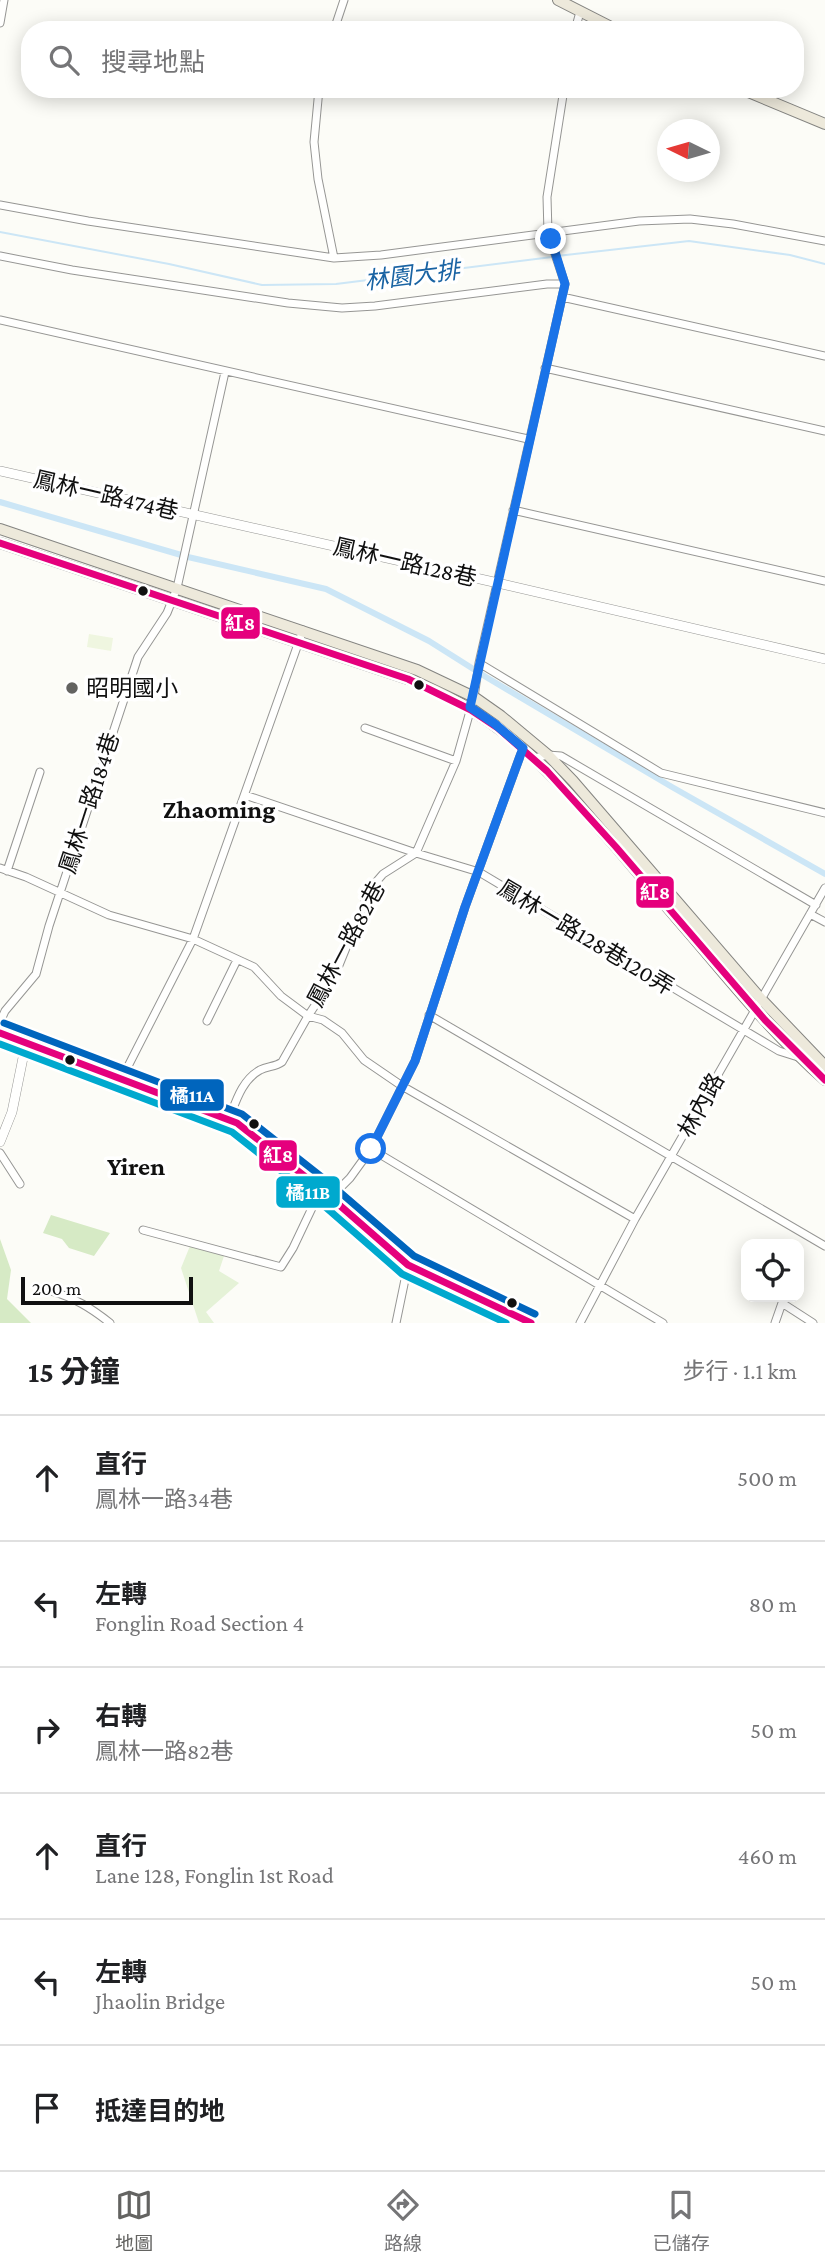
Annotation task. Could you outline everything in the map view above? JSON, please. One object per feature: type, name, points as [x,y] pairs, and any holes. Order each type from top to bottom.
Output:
[{"type":"main road","points":[[558,0],[598,21]]},
{"type":"main road","points":[[763,98],[825,124]]},
{"type":"main road","points":[[0,529],[177,588],[301,636]]},
{"type":"main road","points":[[0,543],[173,600],[417,670],[501,716],[548,755],[573,781],[762,1000],[825,1066]]},
{"type":"main road","points":[[472,702],[565,789],[755,1011],[825,1080]]},
{"type":"street","points":[[0,23],[4,0]]},
{"type":"street","points":[[337,21],[344,0]]},
{"type":"street","points":[[578,21],[580,12]]},
{"type":"street","points":[[318,98],[314,142],[318,179],[334,258]]},
{"type":"street","points":[[416,853],[456,761],[472,702],[528,439],[565,282],[549,236],[549,173],[562,98]]},
{"type":"street","points":[[0,205],[334,258],[549,236],[639,221],[690,219],[825,241]]},
{"type":"street","points":[[0,256],[72,270],[288,303],[342,308],[565,282]]},
{"type":"street","points":[[562,296],[825,356]]},
{"type":"street","points":[[0,320],[528,439]]},
{"type":"street","points":[[545,368],[825,431]]},
{"type":"street","name":"鳳林一路474巷","points":[[0,471],[192,514],[225,372]]},
{"type":"street","points":[[513,510],[825,582]]},
{"type":"street","points":[[173,600],[192,514]]},
{"type":"street","name":"鳳林一路128巷","points":[[192,514],[825,659]]},
{"type":"street","name":"鳳林一路184巷","points":[[0,1022],[5,1011],[36,974],[59,893],[138,657],[173,600]]},
{"type":"street","points":[[122,1079],[193,939],[301,636]]},
{"type":"street","points":[[478,665],[661,774],[825,813]]},
{"type":"street","points":[[365,729],[456,761]]},
{"type":"street","points":[[330,1198],[350,1178],[371,1149],[415,1061],[465,907],[523,748]]},
{"type":"street","points":[[534,758],[561,756],[816,905]]},
{"type":"street","name":"鳳林一路184巷","points":[[40,772],[4,869],[108,915],[193,939]]},
{"type":"street","name":"鳳林一路128巷120弄","points":[[245,795],[479,872],[779,1051],[799,1057]]},
{"type":"street","name":"鳳林一路82巷","points":[[229,1119],[240,1091],[258,1071],[282,1062],[335,975],[370,889],[383,874],[416,853]]},
{"type":"street","name":"林內路","points":[[580,1323],[635,1219],[825,888]]},
{"type":"street","points":[[810,914],[825,922]]},
{"type":"street","points":[[193,939],[254,967],[281,996],[308,1016],[323,1020],[342,1033],[364,1060],[402,1086],[635,1219]]},
{"type":"street","points":[[207,1021],[237,960]]},
{"type":"street","points":[[429,1015],[825,1246]]},
{"type":"street","points":[[0,1033],[229,1119],[246,1129],[321,1189],[408,1265],[531,1323]]},
{"type":"street","points":[[0,1142],[12,1111],[26,1043]]},
{"type":"street","points":[[371,1149],[663,1323]]},
{"type":"street","points":[[0,1153],[20,1184]]},
{"type":"street","points":[[143,1230],[281,1267],[321,1189]]},
{"type":"street","points":[[396,1323],[408,1265]]},
{"type":"street","points":[[51,1292],[84,1303],[110,1323]]},
{"type":"street","points":[[775,1323],[782,1303],[813,1323]]},
{"type":"green space","points":[[89,634],[113,638],[111,651],[87,647]]},
{"type":"green space","points":[[51,1215],[110,1233],[94,1256],[69,1248],[62,1239],[43,1233]]},
{"type":"green space","points":[[0,1239],[11,1270],[7,1299],[31,1323],[0,1323]]},
{"type":"green space","points":[[190,1246],[224,1256],[219,1271],[239,1283],[206,1312],[214,1323],[199,1323],[181,1268]]},
{"type":"waterway","name":"林園大排","points":[[0,232],[169,264],[262,285],[336,284],[552,257]]},
{"type":"waterway","name":"林園大排","points":[[557,256],[689,241],[790,255],[825,264]]},
{"type":"waterway","points":[[0,502],[188,557],[326,589],[429,641],[672,787],[825,874]]},
{"type":"transit line","name":"紅8","points":[[0,543],[408,679],[471,710],[498,728],[547,771],[765,1020],[825,1080]]},
{"type":"transit line","name":"橘11A","points":[[4,1023],[242,1114],[327,1181],[414,1256],[535,1314]]},
{"type":"transit line","name":"紅8","points":[[0,1033],[237,1123],[321,1189],[408,1265],[531,1323]]},
{"type":"transit line","name":"橘11B","points":[[0,1044],[232,1132],[314,1197],[402,1274],[506,1323]]},
{"type":"place","name":"昭明國小","points":[[72,688]]},
{"type":"district","name":"Zhaoming","points":[[219,809]]},
{"type":"district","name":"Yiren","points":[[136,1166]]},
{"type":"route","points":[[371,1149],[415,1061],[465,907],[523,748],[470,707],[528,439],[565,284],[551,239]]}]
